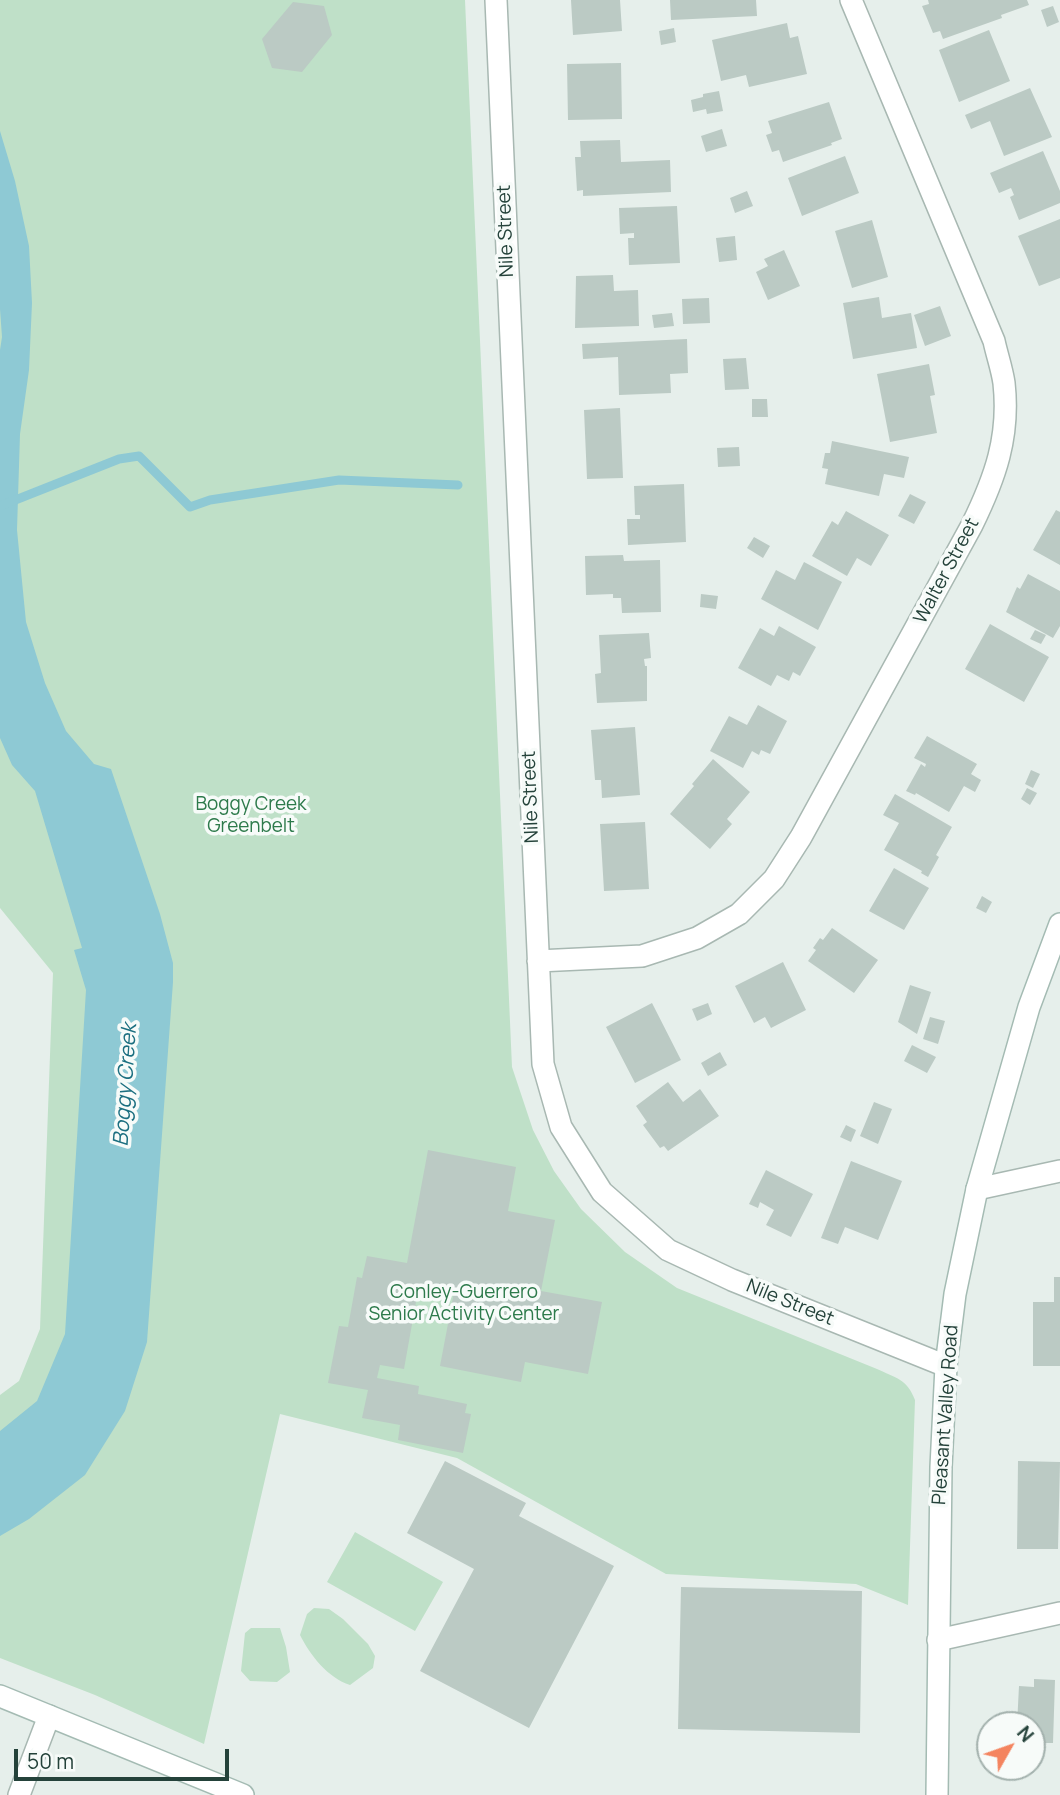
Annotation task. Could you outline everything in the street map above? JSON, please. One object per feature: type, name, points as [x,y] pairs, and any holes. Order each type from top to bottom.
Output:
[{"type":"street","name":"Nile Street","points":[[496,0],[543,1064],[561,1127],[602,1192],[668,1250],[732,1280],[946,1366]]},
{"type":"street","name":"Walter Street","points":[[538,961],[642,956],[697,938],[739,914],[774,879],[814,813],[993,482],[1005,435],[1004,383],[994,341],[851,0]]},
{"type":"street","name":"Pleasant Valley Road","points":[[937,1795],[938,1640],[946,1366],[955,1294],[977,1189],[1029,1007],[1060,924]]},
{"type":"street","points":[[977,1189],[1060,1171]]},
{"type":"street","points":[[938,1640],[1060,1613]]},
{"type":"street","points":[[0,1696],[243,1795]]},
{"type":"street","points":[[19,1795],[49,1716]]},
{"type":"green space","name":"Boggy Creek Greenbelt","points":[[0,0],[465,0],[512,1067],[533,1130],[554,1171],[581,1209],[625,1252],[677,1288],[877,1369],[900,1380],[908,1388],[915,1400],[908,1605],[856,1584],[666,1574],[457,1458],[280,1414],[204,1744],[95,1695],[0,1658],[0,1395],[19,1381],[40,1329],[53,973],[0,908]]},
{"type":"green space","points":[[355,1532],[443,1582],[415,1631],[327,1582]]},
{"type":"green space","points":[[314,1608],[329,1609],[343,1619],[368,1644],[375,1656],[373,1668],[350,1685],[334,1677],[320,1665],[300,1635],[307,1614]]},
{"type":"green space","points":[[251,1628],[280,1628],[290,1672],[277,1682],[250,1681],[241,1671],[245,1633]]},
{"type":"water","name":"Boggy Creek","points":[[0,131],[15,181],[29,246],[32,303],[29,370],[20,434],[17,530],[26,622],[45,683],[66,731],[94,764],[111,769],[160,914],[173,963],[173,982],[147,1342],[125,1411],[85,1475],[29,1519],[0,1536],[0,1431],[37,1401],[65,1334],[86,990],[74,950],[82,948],[35,791],[12,765],[0,738]]},
{"type":"building","points":[[571,0],[620,0],[622,31],[573,35]]},
{"type":"building","points":[[670,0],[756,0],[757,16],[671,20]]},
{"type":"building","points":[[928,0],[1027,0],[1029,5],[1001,15],[1002,18],[943,39],[940,31],[933,33],[922,6],[929,4]]},
{"type":"building","points":[[293,2],[324,6],[332,35],[302,72],[272,68],[262,39]]},
{"type":"building","points":[[1053,6],[1059,22],[1047,27],[1041,10]]},
{"type":"building","points":[[787,23],[790,38],[798,36],[807,74],[749,87],[746,75],[721,81],[712,40]]},
{"type":"building","points":[[674,28],[676,42],[661,45],[659,31]]},
{"type":"building","points":[[989,30],[1010,81],[959,102],[939,50]]},
{"type":"building","points":[[621,63],[622,119],[568,120],[567,64]]},
{"type":"building","points":[[1030,88],[1052,137],[1004,156],[990,121],[971,129],[965,115]]},
{"type":"building","points":[[719,91],[723,111],[707,114],[706,109],[693,112],[691,100]]},
{"type":"building","points":[[829,102],[842,139],[783,162],[779,150],[772,152],[766,135],[772,133],[768,121]]},
{"type":"building","points":[[722,129],[727,146],[706,152],[701,136]]},
{"type":"building","points":[[620,140],[621,162],[670,160],[671,192],[583,196],[583,190],[577,191],[575,157],[581,157],[580,141]]},
{"type":"building","points":[[1043,151],[1060,191],[1060,203],[1019,220],[1010,197],[1014,195],[1011,188],[999,193],[990,173]]},
{"type":"building","points":[[845,156],[859,193],[802,216],[788,178]]},
{"type":"building","points":[[747,191],[753,206],[735,213],[730,198]]},
{"type":"building","points":[[677,206],[680,263],[629,265],[628,238],[634,238],[634,233],[620,234],[619,208]]},
{"type":"building","points":[[1060,219],[1060,278],[1039,286],[1018,236]]},
{"type":"building","points":[[872,220],[888,277],[852,288],[835,231]]},
{"type":"building","points":[[735,236],[737,260],[719,262],[716,238]]},
{"type":"building","points":[[784,250],[800,286],[768,300],[756,272],[768,266],[764,259]]},
{"type":"building","points":[[613,275],[614,291],[638,290],[639,326],[575,328],[576,276]]},
{"type":"building","points":[[879,297],[882,318],[911,313],[917,348],[853,359],[843,303]]},
{"type":"building","points":[[709,298],[710,323],[683,324],[682,299]]},
{"type":"building","points":[[940,306],[951,336],[925,346],[914,315]]},
{"type":"building","points":[[672,313],[674,326],[654,328],[652,315]]},
{"type":"building","points":[[687,339],[688,373],[670,374],[671,393],[619,395],[618,357],[583,359],[582,344]]},
{"type":"building","points":[[746,358],[749,389],[725,390],[723,359]]},
{"type":"building","points":[[929,364],[935,395],[930,396],[937,433],[890,442],[877,374]]},
{"type":"building","points":[[752,399],[767,399],[768,417],[752,417]]},
{"type":"building","points":[[620,408],[623,478],[587,479],[584,410]]},
{"type":"building","points":[[832,441],[909,457],[904,478],[884,474],[879,496],[825,484],[828,469],[822,468],[825,453],[830,453]]},
{"type":"building","points":[[739,447],[740,466],[718,467],[717,448]]},
{"type":"building","points":[[684,484],[686,542],[628,545],[627,519],[640,519],[640,515],[635,515],[634,486]]},
{"type":"building","points":[[910,494],[926,502],[914,524],[898,516]]},
{"type":"building","points":[[1056,510],[1060,512],[1060,565],[1033,550]]},
{"type":"building","points":[[846,511],[889,535],[871,566],[857,558],[847,576],[812,556],[832,521],[838,525]]},
{"type":"building","points":[[754,537],[770,546],[763,558],[747,548]]},
{"type":"building","points":[[623,555],[624,561],[660,560],[661,612],[622,613],[621,598],[613,598],[613,594],[586,595],[585,556]]},
{"type":"building","points":[[804,562],[842,582],[818,630],[761,599],[776,570],[795,580]]},
{"type":"building","points":[[1028,574],[1060,591],[1060,626],[1053,638],[1006,612],[1017,587],[1020,589]]},
{"type":"building","points":[[701,594],[718,596],[716,609],[700,607]]},
{"type":"building","points":[[990,624],[1049,657],[1024,702],[965,669]]},
{"type":"building","points":[[779,626],[816,647],[800,676],[793,672],[789,681],[777,675],[771,686],[738,668],[760,628],[774,636]]},
{"type":"building","points":[[1035,630],[1046,635],[1041,644],[1030,639]]},
{"type":"building","points":[[649,633],[651,658],[644,659],[647,666],[647,701],[597,703],[595,674],[601,673],[599,635]]},
{"type":"building","points":[[758,705],[787,721],[770,754],[761,750],[759,755],[752,751],[743,768],[710,751],[729,716],[747,725]]},
{"type":"building","points":[[635,727],[640,795],[602,798],[601,780],[595,780],[591,730]]},
{"type":"building","points":[[927,736],[977,764],[971,774],[981,780],[975,792],[964,786],[949,812],[916,793],[915,795],[906,791],[921,764],[925,767],[926,764],[914,758]]},
{"type":"building","points":[[713,759],[750,792],[727,819],[732,824],[710,849],[670,814]]},
{"type":"building","points":[[1031,770],[1040,774],[1033,788],[1025,784]]},
{"type":"building","points":[[1027,788],[1037,793],[1030,805],[1021,799]]},
{"type":"building","points":[[895,794],[952,827],[936,855],[939,857],[928,877],[884,850],[899,823],[883,815]]},
{"type":"building","points":[[645,822],[649,889],[604,891],[600,824]]},
{"type":"building","points":[[894,868],[929,888],[904,930],[869,911]]},
{"type":"building","points":[[982,896],[992,902],[986,913],[976,908]]},
{"type":"building","points":[[832,928],[878,960],[854,993],[808,961],[820,938],[823,940]]},
{"type":"building","points":[[783,962],[806,1010],[771,1028],[765,1017],[754,1023],[735,986]]},
{"type":"building","points":[[910,985],[931,992],[917,1034],[898,1022]]},
{"type":"building","points":[[652,1003],[681,1060],[635,1083],[606,1027]]},
{"type":"building","points":[[708,1003],[712,1014],[697,1021],[692,1009]]},
{"type":"building","points":[[930,1017],[945,1021],[938,1044],[923,1039]]},
{"type":"building","points":[[912,1045],[936,1057],[927,1073],[904,1061]]},
{"type":"building","points":[[720,1052],[727,1065],[708,1076],[701,1063]]},
{"type":"building","points":[[668,1082],[683,1102],[700,1089],[719,1116],[668,1151],[664,1146],[660,1148],[643,1125],[647,1122],[636,1106]]},
{"type":"building","points":[[874,1102],[892,1109],[878,1144],[860,1136]]},
{"type":"building","points":[[846,1125],[856,1130],[851,1142],[840,1137]]},
{"type":"building","name":"Conley-Guerrero Senior Activity Center","points":[[428,1150],[516,1167],[508,1211],[555,1220],[541,1291],[602,1302],[588,1374],[525,1362],[521,1382],[440,1366],[454,1292],[419,1285],[404,1369],[380,1365],[377,1378],[419,1386],[418,1394],[467,1404],[465,1413],[471,1414],[463,1453],[398,1440],[400,1425],[362,1418],[368,1390],[328,1383],[339,1326],[348,1327],[357,1277],[362,1278],[367,1256],[407,1263]]},
{"type":"building","points":[[851,1161],[902,1181],[878,1240],[845,1227],[838,1244],[821,1238]]},
{"type":"building","points":[[766,1170],[813,1194],[791,1237],[766,1225],[774,1210],[760,1202],[758,1208],[749,1204]]},
{"type":"building","points":[[1054,1277],[1060,1277],[1060,1366],[1033,1366],[1033,1302],[1054,1302]]},
{"type":"building","points":[[445,1461],[526,1503],[519,1516],[614,1566],[529,1728],[420,1671],[474,1569],[407,1533]]},
{"type":"building","points":[[1018,1461],[1060,1462],[1058,1549],[1017,1549]]},
{"type":"building","points":[[681,1587],[862,1591],[860,1733],[678,1729]]},
{"type":"building","points":[[1034,1679],[1055,1680],[1053,1743],[1046,1743],[1046,1711],[1018,1711],[1019,1686],[1034,1687]]},
{"type":"waterway","points":[[0,506],[119,459],[139,456],[190,507],[210,500],[339,480],[458,485]]}]
